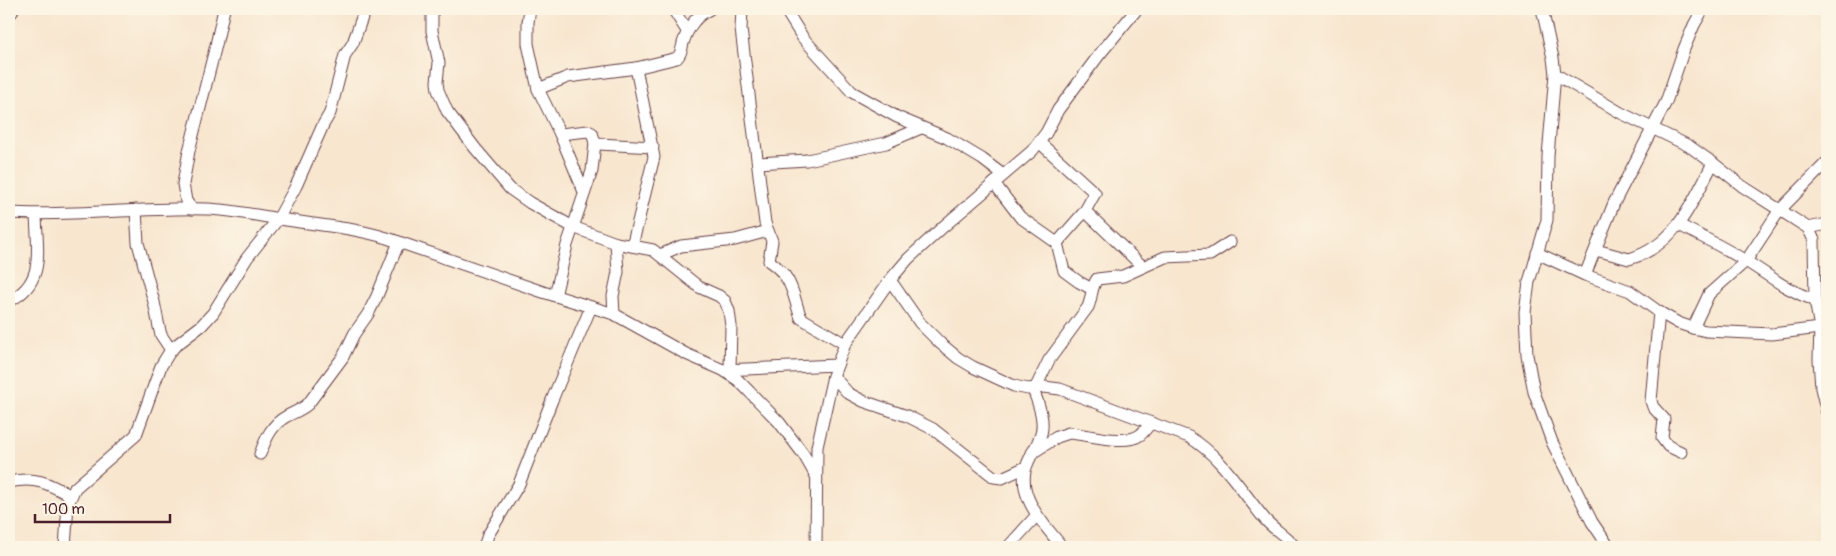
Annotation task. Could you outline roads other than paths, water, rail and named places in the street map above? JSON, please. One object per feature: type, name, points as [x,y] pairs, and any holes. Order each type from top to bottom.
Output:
[{"type":"street","points":[[9,14],[13,9]]},
{"type":"street","points":[[192,209],[186,201],[183,184],[189,151],[224,9]]},
{"type":"street","points":[[65,547],[66,518],[70,496],[80,484],[136,435],[161,366],[171,350],[201,326],[213,313],[226,295],[247,258],[278,219],[296,186],[322,125],[330,113],[345,54],[353,43],[365,9]]},
{"type":"street","points":[[432,9],[432,31],[439,63],[437,82],[442,100],[447,111],[475,148],[510,189],[541,210],[572,227],[616,243],[653,250],[699,287],[719,296],[725,301],[729,311],[731,326],[727,370]]},
{"type":"street","points":[[530,9],[528,44],[538,88],[560,134],[584,192]]},
{"type":"street","points":[[673,9],[687,31]]},
{"type":"street","points":[[538,88],[568,78],[636,68],[677,58],[687,31],[698,16],[710,9]]},
{"type":"street","points":[[742,9],[741,29],[765,223],[772,241],[769,261],[782,270],[785,275],[801,318],[845,344]]},
{"type":"street","points":[[785,9],[803,38],[852,92],[921,128],[947,138],[982,159],[998,179],[1020,217],[1056,243],[1064,271],[1092,289]]},
{"type":"street","points":[[816,547],[817,447],[833,376],[845,344],[890,280],[922,245],[1032,151],[1046,133],[1058,110],[1137,9]]},
{"type":"street","points":[[1542,9],[1553,58],[1554,74],[1548,156],[1547,220],[1529,282],[1525,312],[1526,355],[1534,392],[1552,442],[1592,522],[1609,547]]},
{"type":"street","points":[[1585,275],[1614,203],[1666,102],[1684,49],[1703,9]]},
{"type":"street","points":[[632,246],[654,156],[636,68]]},
{"type":"street","points":[[1554,74],[1621,113],[1689,146],[1713,162],[1742,186],[1808,228],[1814,240],[1815,300],[1824,328],[1819,359],[1821,388],[1827,413]]},
{"type":"street","points":[[1827,79],[1827,96]]},
{"type":"street","points":[[758,163],[807,160],[826,156],[886,143],[921,128]]},
{"type":"street","points":[[556,296],[572,227],[592,171],[595,143],[590,132],[560,134]]},
{"type":"street","points":[[1039,142],[1094,192],[1095,196],[1085,211],[1056,243]]},
{"type":"street","points":[[595,143],[652,147]]},
{"type":"street","points":[[1596,250],[1625,259],[1633,258],[1662,242],[1679,225],[1688,212],[1713,162]]},
{"type":"street","points":[[1693,328],[1710,294],[1746,261],[1779,211],[1827,162]]},
{"type":"street","points":[[9,213],[36,215],[192,209],[249,213],[372,233],[614,314],[686,354],[727,370],[779,422],[804,455],[816,476]]},
{"type":"street","points":[[136,210],[138,243],[161,335],[171,350]]},
{"type":"street","points":[[1085,211],[1143,267]]},
{"type":"street","points":[[9,301],[25,291],[34,280],[37,249],[36,215]]},
{"type":"street","points":[[1808,228],[1827,224]]},
{"type":"street","points":[[1679,225],[1746,261],[1785,288],[1815,300]]},
{"type":"street","points":[[660,255],[681,246],[735,240],[768,231]]},
{"type":"street","points":[[260,454],[270,430],[286,417],[301,410],[308,404],[343,357],[354,334],[377,296],[399,242]]},
{"type":"street","points":[[1062,547],[1029,502],[1025,491],[1024,479],[1030,454],[1040,436],[1042,428],[1034,389],[1049,360],[1088,307],[1091,301],[1092,289],[1097,278],[1123,276],[1165,257],[1210,255],[1230,242]]},
{"type":"street","points":[[614,314],[618,262],[616,243]]},
{"type":"street","points":[[1538,253],[1585,275],[1630,291],[1659,312],[1678,323],[1693,328],[1706,331],[1772,334],[1824,328]]},
{"type":"street","points":[[890,280],[920,323],[958,358],[974,367],[1014,386],[1034,389],[1044,387],[1060,390],[1189,437],[1197,442],[1232,476],[1264,518],[1294,547]]},
{"type":"street","points":[[484,547],[488,535],[520,484],[549,406],[591,307]]},
{"type":"street","points":[[1659,312],[1651,400],[1653,407],[1664,419],[1662,438],[1668,446],[1681,452]]},
{"type":"street","points":[[727,370],[837,365]]},
{"type":"street","points":[[833,376],[848,393],[863,401],[906,416],[933,429],[994,477],[1002,478],[1026,467]]},
{"type":"street","points":[[1030,454],[1062,435],[1069,433],[1116,439],[1135,438],[1141,435],[1151,423]]},
{"type":"street","points":[[9,482],[33,479],[43,481],[70,496]]},
{"type":"street","points":[[1008,547],[1037,515]]}]
